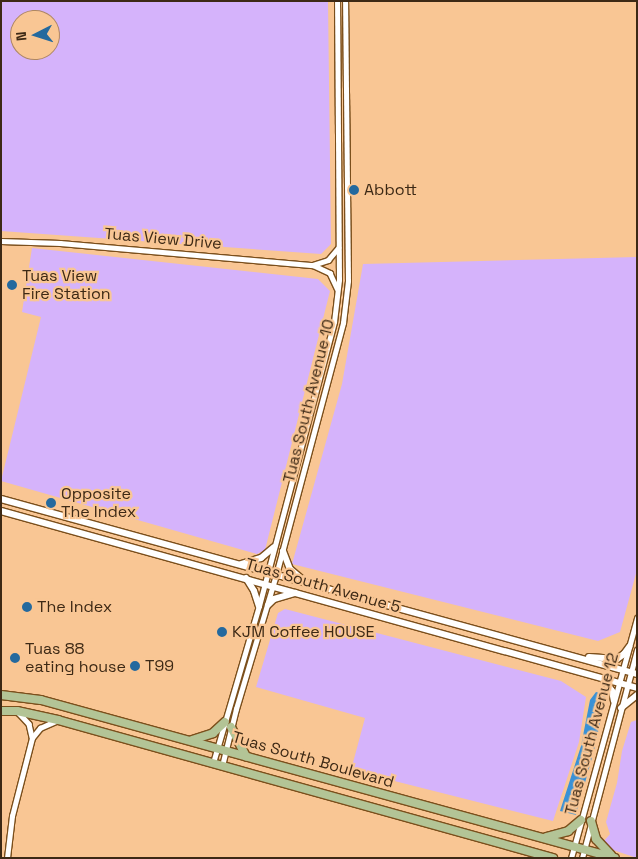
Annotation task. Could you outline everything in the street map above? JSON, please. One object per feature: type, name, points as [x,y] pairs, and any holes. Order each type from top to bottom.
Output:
[{"type":"main road","name":"Tuas South Avenue 5","points":[[1,499],[634,673]]},
{"type":"main road","name":"Tuas South Avenue 5","points":[[1,511],[637,688]]},
{"type":"main road","points":[[240,564],[262,558],[274,547]]},
{"type":"main road","points":[[283,551],[290,568],[309,584]]},
{"type":"main road","points":[[246,578],[254,591],[259,606]]},
{"type":"main road","points":[[268,605],[278,597],[296,593]]},
{"type":"main road","points":[[578,657],[617,658],[624,654],[629,647]]},
{"type":"main road","points":[[604,679],[612,691],[614,701]]},
{"type":"main road","points":[[621,708],[637,695]]},
{"type":"main road","name":"Tuas South Boulevard","points":[[1,696],[41,700],[222,748],[615,858]]},
{"type":"main road","name":"Tuas South Boulevard","points":[[1,711],[17,711],[58,720],[553,858]]},
{"type":"main road","points":[[192,740],[213,733],[228,724],[246,756]]},
{"type":"main road","points":[[544,838],[568,831],[581,820]]},
{"type":"main road","points":[[591,821],[596,839],[602,848],[615,858]]},
{"type":"street","name":"Tuas South Avenue 10","points":[[222,766],[222,748],[228,724],[294,466],[327,353],[338,289],[337,1]]},
{"type":"street","name":"Tuas South Avenue 10","points":[[213,764],[222,748],[228,724],[268,605],[334,363],[343,323],[348,281],[345,1]]},
{"type":"street","name":"Tuas View Drive","points":[[1,240],[313,265],[330,273],[338,289]]},
{"type":"street","points":[[313,265],[328,260],[338,247]]},
{"type":"street","name":"Tuas South Avenue 12","points":[[571,858],[637,618]]},
{"type":"street","name":"Tuas South Avenue 12","points":[[582,858],[627,686],[634,673],[637,650]]},
{"type":"street","points":[[17,711],[29,724],[32,738]]},
{"type":"street","points":[[7,858],[12,816],[32,738],[43,725],[58,720]]},
{"type":"shaded area","points":[[1,1],[328,1],[331,244],[321,254],[1,231]]},
{"type":"shaded area","points":[[32,248],[318,279],[330,291],[265,550],[257,554],[1,481],[41,317],[22,312]]},
{"type":"shaded area","points":[[637,257],[637,570],[620,632],[598,641],[292,564],[342,384],[363,264]]},
{"type":"shaded area","points":[[285,609],[561,681],[586,697],[579,742],[553,821],[351,770],[365,718],[256,687],[278,613]]},
{"type":"shaded area","points":[[637,720],[637,858],[610,849],[604,841],[610,834],[606,822],[617,783],[622,751],[631,722]]},
{"type":"water","points":[[596,692],[606,695],[595,747],[576,815],[560,811],[581,746],[590,700]]},
{"type":"place","name":"Abbott","points":[[354,190]]},
{"type":"place","name":"Tuas View Fire Station","points":[[12,285]]},
{"type":"place","name":"Opposite The Index","points":[[51,503]]},
{"type":"place","name":"The Index","points":[[27,607]]},
{"type":"place","name":"KJM Coffee HOUSE","points":[[222,632]]},
{"type":"place","name":"Tuas 88 eating house","points":[[15,658]]},
{"type":"place","name":"T99","points":[[135,666]]}]
